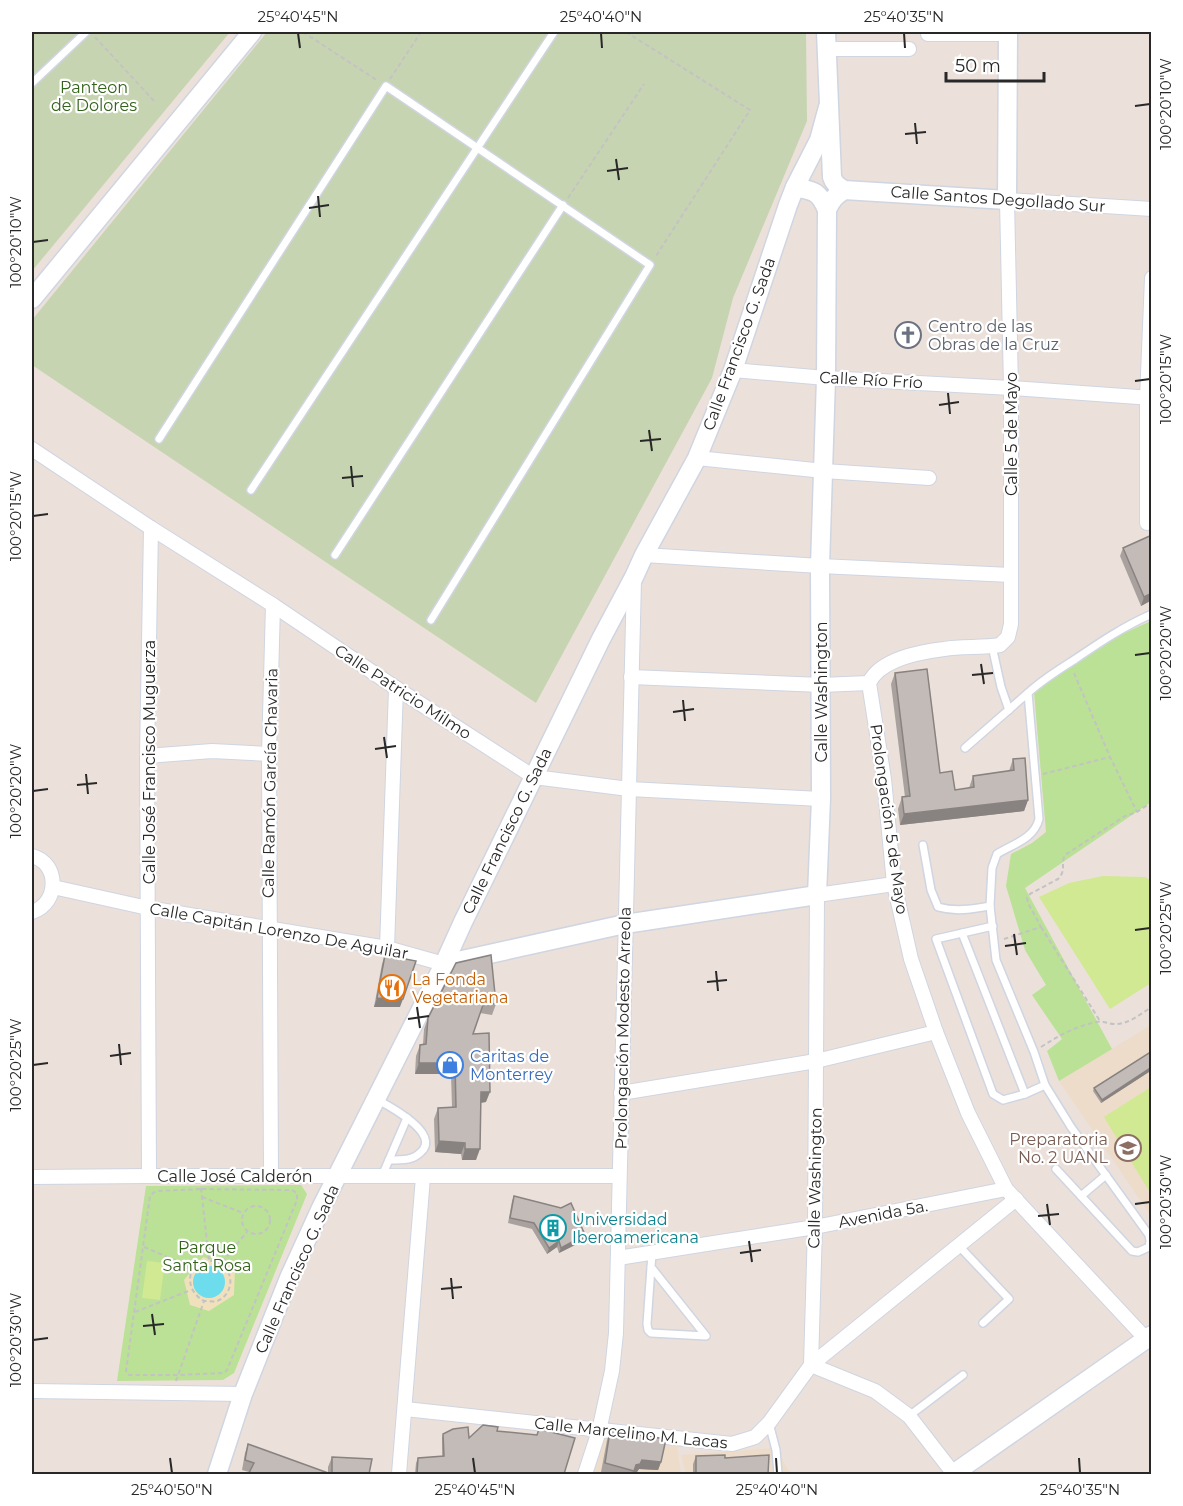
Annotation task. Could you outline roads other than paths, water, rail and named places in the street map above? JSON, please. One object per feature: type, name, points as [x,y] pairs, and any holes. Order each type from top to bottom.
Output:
[{"type":"street","points":[[32,299],[252,32]]},
{"type":"street","points":[[928,34],[1008,33]]},
{"type":"street","name":"Calle 5 de Mayo","points":[[992,646],[1004,642],[1008,637],[1011,624],[1011,388],[1007,200],[1008,33]]},
{"type":"street","points":[[827,210],[831,200],[844,190],[833,182],[832,177],[826,40],[909,49]]},
{"type":"street","name":"Calle Francisco G. Sada","points":[[217,1474],[243,1394],[289,1278],[321,1208],[444,964],[601,639],[697,458],[733,370],[788,205],[819,141],[828,107]]},
{"type":"street","points":[[795,187],[818,194],[827,210]]},
{"type":"street","name":"Calle Santos Degollado Sur","points":[[844,190],[1152,209]]},
{"type":"street","name":"Calle Washington","points":[[811,1365],[815,1227],[817,895],[821,799],[820,566],[826,378],[827,210]]},
{"type":"street","points":[[1147,523],[1152,278]]},
{"type":"street","name":"Calle Río Frío","points":[[733,370],[1149,398]]},
{"type":"street","name":"Calle Patricio Milmo","points":[[32,449],[534,777],[629,789],[821,799]]},
{"type":"street","points":[[697,458],[824,471],[929,478]]},
{"type":"street","name":"Calle José Francisco Muguerza","points":[[148,1176],[147,756],[152,528]]},
{"type":"street","points":[[644,555],[1011,575]]},
{"type":"street","name":"Prolongación Modesto Arreola","points":[[585,1474],[599,1431],[612,1371],[616,1333],[634,577]]},
{"type":"street","name":"Calle Ramón García Chavaria","points":[[271,1176],[268,754],[273,606]]},
{"type":"street","points":[[631,677],[821,685],[869,683],[872,676],[882,667],[898,659],[944,649],[992,646]]},
{"type":"street","name":"Prolongación 5 de Mayo","points":[[869,683],[885,778],[894,884],[911,959],[936,1032],[968,1113],[1011,1194],[1149,1337]]},
{"type":"street","points":[[387,948],[396,688]]},
{"type":"street","points":[[147,756],[212,751],[268,754]]},
{"type":"street","points":[[32,856],[44,862],[51,873],[53,887],[48,901],[32,912]]},
{"type":"street","name":"Calle Capitán Lorenzo De Aguilar","points":[[53,887],[148,908],[387,948],[444,964],[625,924],[894,884]]},
{"type":"street","points":[[463,922],[465,942],[478,956]]},
{"type":"street","points":[[621,1093],[816,1061],[936,1032]]},
{"type":"street","name":"Calle José Calderón","points":[[32,1178],[148,1176],[201,1183],[271,1176],[620,1176]]},
{"type":"street","points":[[399,1474],[423,1177]]},
{"type":"street","name":"Avenida 5a.","points":[[618,1258],[651,1260],[815,1227],[1011,1194]]},
{"type":"street","name":"Calle Marcelino M. Lacas","points":[[405,1409],[732,1444],[755,1437],[769,1423],[811,1365],[959,1246],[1011,1194]]},
{"type":"street","points":[[811,1365],[875,1391],[909,1416],[954,1474],[1149,1337]]},
{"type":"street","points":[[32,1391],[243,1394]]},
{"type":"lane","points":[[32,83],[88,32]]},
{"type":"lane","points":[[251,490],[554,32]]},
{"type":"lane","points":[[159,440],[386,86],[650,265],[431,620]]},
{"type":"lane","points":[[335,555],[563,205]]},
{"type":"lane","points":[[965,748],[1041,682],[1108,637],[1152,614]]},
{"type":"lane","points":[[992,646],[1001,687],[1009,710]]},
{"type":"lane","points":[[1028,693],[1039,819],[1031,835],[997,854],[992,868],[990,906],[996,960],[1034,1052],[1045,1085],[1071,1127],[1149,1235],[1149,1247],[1138,1252],[1132,1251],[1056,1169]]},
{"type":"lane","points":[[923,845],[931,890],[938,907],[962,910],[990,906]]},
{"type":"lane","points":[[993,926],[936,939],[993,1094],[1002,1100],[1025,1094],[1045,1085]]},
{"type":"lane","points":[[962,933],[1025,1094]]},
{"type":"lane","points":[[375,1099],[407,1118],[426,1136],[425,1148],[418,1154],[408,1159],[389,1160]]},
{"type":"lane","points":[[381,1177],[407,1118]]},
{"type":"lane","points":[[1081,1196],[1106,1175]]},
{"type":"lane","points":[[959,1246],[1009,1299],[983,1323]]},
{"type":"lane","points":[[651,1260],[706,1336],[651,1333],[648,1330],[651,1260]]},
{"type":"lane","points":[[909,1416],[963,1375]]},
{"type":"lane","points":[[769,1423],[776,1450],[778,1474]]},
{"type":"water","points":[[209,1266],[220,1271],[225,1282],[220,1293],[209,1298],[198,1293],[193,1282],[198,1271]]},
{"type":"place","name":"Centro de las Obras de la Cruz","points":[[908,335]]},
{"type":"place","name":"La Fonda Vegetariana","points":[[392,988]]},
{"type":"place","name":"Caritas de Monterrey","points":[[450,1065]]},
{"type":"place","name":"Preparatoria No. 2 UANL","points":[[1128,1148]]},
{"type":"place","name":"Universidad Iberoamericana","points":[[553,1228]]},
{"type":"park label","name":"Panteon de Dolores","points":[[94,96]]},
{"type":"park label","name":"Parque Santa Rosa","points":[[207,1256]]}]
